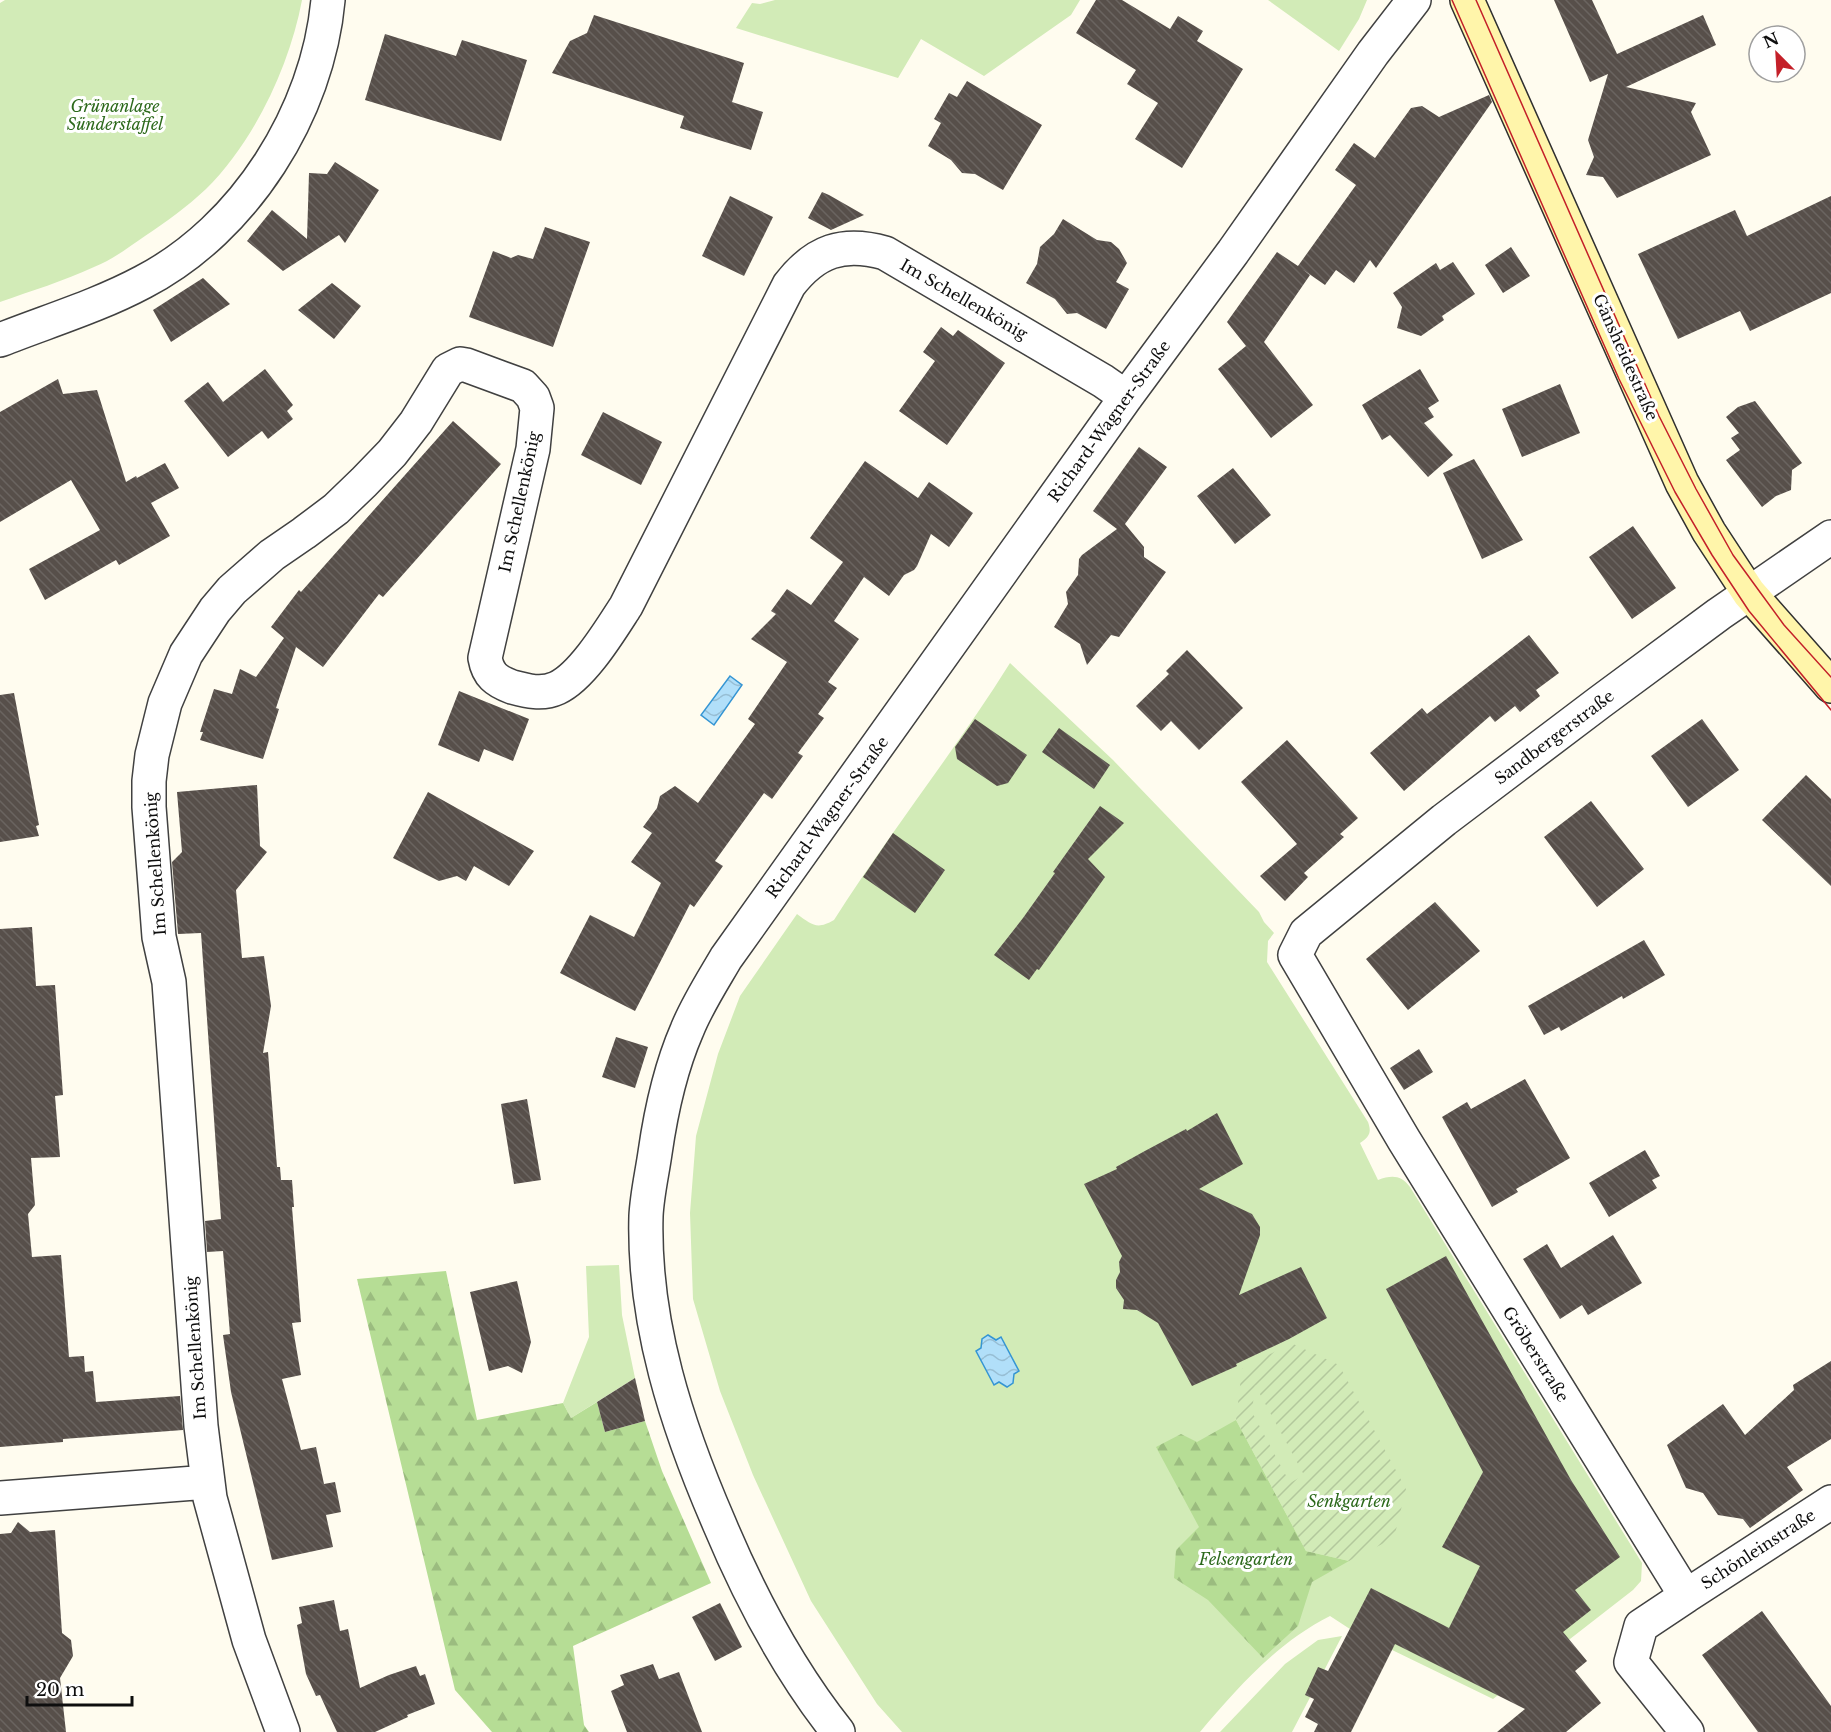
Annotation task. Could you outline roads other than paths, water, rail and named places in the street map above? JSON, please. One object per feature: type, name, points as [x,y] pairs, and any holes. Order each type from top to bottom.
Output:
[{"type":"street","points":[[0,340],[144,282],[204,240],[242,202],[269,165],[300,109],[314,69],[328,0]]},
{"type":"street","name":"Richard-Wagner-Straße","points":[[838,1732],[819,1708],[786,1657],[747,1587],[699,1479],[677,1418],[659,1348],[646,1252],[646,1213],[666,1090],[687,1029],[726,958],[1126,397],[1233,252],[1373,53],[1414,0]]},
{"type":"street","name":"Gänsheidestraße","points":[[1467,0],[1682,483],[1709,532],[1749,593],[1831,686]]},
{"type":"street","name":"Im Schellenkönig","points":[[283,1732],[249,1640],[210,1498],[201,1426],[169,982],[159,937],[149,807],[152,755],[165,703],[186,654],[215,610],[251,572],[304,533],[364,482],[392,453],[416,422],[448,370],[460,364],[466,364],[523,386],[533,397],[537,408],[533,449],[486,658],[487,667],[499,682],[521,689],[533,692],[557,688],[567,681],[594,652],[626,606],[789,285],[814,259],[831,251],[849,247],[867,248],[885,253],[1103,381],[1126,397]]},
{"type":"street","name":"Sandbergerstraße","points":[[1295,955],[1306,933],[1444,820],[1662,655],[1831,537]]},
{"type":"street","name":"Gröberstraße","points":[[1295,955],[1404,1140],[1686,1596]]},
{"type":"street","points":[[0,1498],[208,1482]]},
{"type":"street","name":"Schönleinstraße","points":[[1686,1596],[1831,1502]]},
{"type":"street","points":[[1686,1596],[1641,1626],[1631,1662],[1687,1732]]},
{"type":"water","points":[[730,676],[742,685],[714,725],[701,715]]},
{"type":"water","points":[[988,1335],[996,1340],[1001,1337],[1019,1371],[1014,1374],[1013,1383],[1007,1387],[999,1382],[994,1385],[976,1351],[981,1348],[982,1339]]},
{"type":"tram line","points":[[1452,0],[1619,379],[1675,492],[1712,555],[1749,611],[1831,710]]},
{"type":"tram line","points":[[1476,0],[1659,416],[1696,489],[1733,555],[1784,625],[1831,677]]},
{"type":"park label","name":"Grünanlage Sünderstaffel","points":[[115,115]]},
{"type":"park label","name":"Senkgarten","points":[[1349,1501]]},
{"type":"park label","name":"Felsengarten","points":[[1246,1559]]}]
